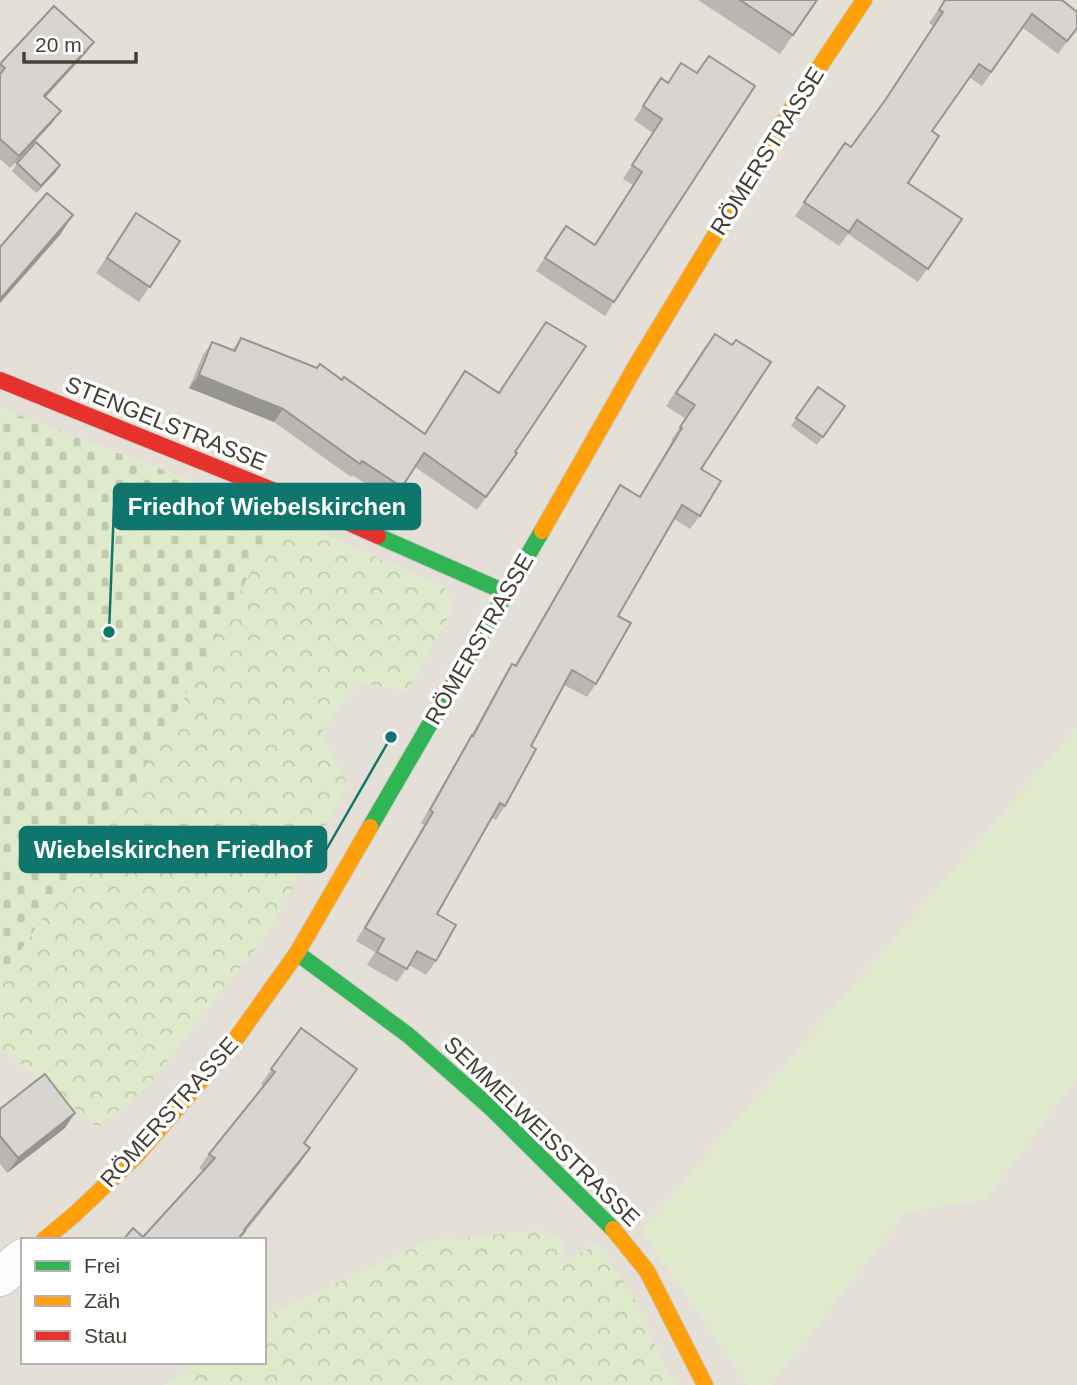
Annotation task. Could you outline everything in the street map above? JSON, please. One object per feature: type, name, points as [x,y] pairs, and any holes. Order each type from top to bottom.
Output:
[{"type":"street","name":"RÖMERSTRASSE","points":[[46,1238],[135,1157],[230,1047],[297,953],[643,353],[794,105],[864,0]]},
{"type":"street","name":"STENGELSTRASSE","points":[[0,380],[302,502],[507,593]]},
{"type":"street","name":"SEMMELWEISSTRASSE","points":[[297,953],[418,1044],[491,1108],[607,1221],[647,1271],[705,1385]]},
{"type":"street","points":[[0,1277],[21,1260]]},
{"type":"shaded area","points":[[0,0],[1077,0],[1077,728],[642,1230],[747,1385],[677,1385],[595,1244],[561,1265],[274,1312],[266,1318],[266,1238],[21,1238],[21,1364],[197,1364],[166,1385],[0,1385],[0,1047],[42,1080],[359,682],[447,589],[281,515],[0,408]]},
{"type":"shaded area","points":[[1077,1078],[1077,1385],[770,1385],[906,1211],[986,1199]]},
{"type":"green space","points":[[0,408],[281,515],[156,750],[0,981]]},
{"type":"green space","points":[[281,515],[447,589],[453,609],[407,692],[359,682],[321,732],[348,784],[270,930],[146,1088],[97,1128],[0,1047],[0,981],[156,750]]},
{"type":"green space","points":[[1077,728],[1077,1078],[986,1199],[906,1211],[770,1385],[747,1385],[642,1230]]},
{"type":"green space","points":[[540,1230],[563,1241],[561,1265],[596,1244],[631,1292],[666,1370],[677,1385],[166,1385],[197,1364],[266,1364],[266,1318],[428,1241]]},
{"type":"building","points":[[740,0],[817,0],[793,35]]},
{"type":"building","points":[[945,0],[1062,0],[1077,12],[1077,28],[1067,41],[1032,14],[991,72],[979,64],[932,131],[939,136],[908,183],[962,219],[928,269],[857,220],[849,232],[804,202],[845,143],[851,147],[886,99],[943,12],[939,10]]},
{"type":"building","points":[[54,6],[94,42],[44,96],[61,111],[19,156],[0,139],[0,74],[5,68],[0,64]]},
{"type":"building","points":[[709,56],[755,86],[614,302],[545,258],[566,226],[595,245],[642,172],[632,165],[662,119],[643,106],[661,78],[668,83],[681,63],[697,73]]},
{"type":"building","points":[[36,142],[60,165],[41,186],[17,163]]},
{"type":"building","points":[[47,193],[73,215],[0,299],[0,247]]},
{"type":"building","points":[[136,213],[180,241],[150,287],[107,258]]},
{"type":"building","points":[[546,322],[586,346],[486,497],[424,453],[402,487],[362,461],[360,464],[283,409],[199,375],[212,342],[235,351],[241,338],[317,368],[320,364],[342,380],[344,377],[425,434],[465,371],[499,393]]},
{"type":"building","points":[[715,334],[732,345],[736,340],[771,362],[701,469],[721,481],[700,516],[682,505],[618,616],[631,623],[596,684],[572,670],[531,746],[536,749],[505,806],[500,803],[437,914],[456,925],[436,961],[417,951],[407,969],[377,952],[384,939],[365,928],[433,812],[430,810],[512,664],[516,666],[620,485],[640,497],[682,428],[680,427],[695,405],[676,393]]},
{"type":"building","points":[[818,387],[845,406],[823,437],[796,418]]},
{"type":"building","points":[[301,1028],[357,1069],[304,1143],[310,1148],[245,1231],[239,1238],[125,1238],[133,1228],[143,1237],[215,1158],[209,1154],[275,1072],[271,1069]]},
{"type":"building","points":[[45,1074],[75,1113],[18,1158],[0,1136],[0,1109]]},
{"type":"traffic: fast","points":[[370,827],[542,531]]},
{"type":"traffic: fast","points":[[378,536],[507,593]]},
{"type":"traffic: fast","points":[[297,953],[408,1035],[491,1108],[613,1229]]},
{"type":"traffic: slow","points":[[542,531],[637,364],[794,105],[864,0]]},
{"type":"traffic: slow","points":[[46,1238],[135,1157],[230,1047],[297,953],[370,827]]},
{"type":"traffic: slow","points":[[613,1229],[647,1271],[705,1385]]},
{"type":"traffic: jam","points":[[0,380],[302,502],[378,536]]},
{"type":"place","name":"Friedhof Wiebelskirchen","points":[[109,632]]},
{"type":"place","name":"Wiebelskirchen Friedhof","points":[[391,737]]}]
